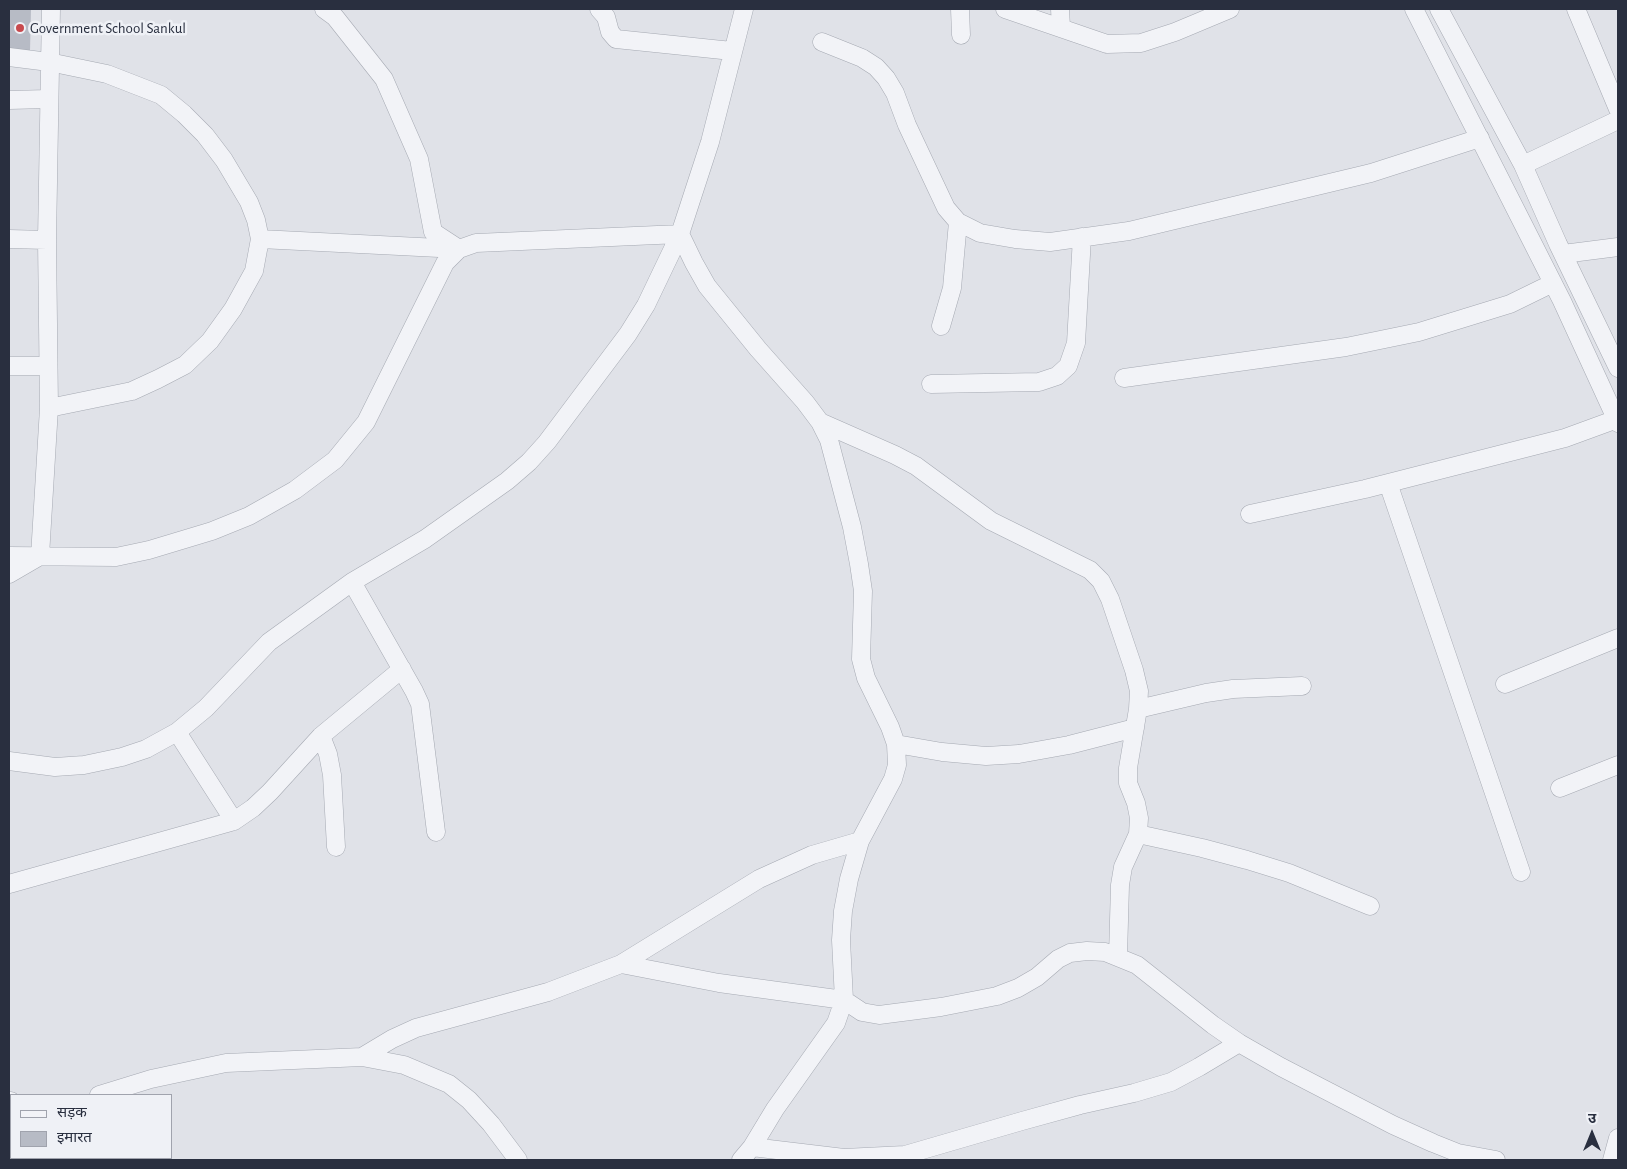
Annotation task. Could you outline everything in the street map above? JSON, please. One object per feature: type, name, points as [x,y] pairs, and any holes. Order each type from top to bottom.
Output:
[{"type":"street","points":[[40,556],[49,408],[47,240],[50,9]]},
{"type":"street","points":[[324,9],[335,17],[384,79],[419,159],[433,232],[458,249]]},
{"type":"street","points":[[599,9],[606,17],[610,32],[616,39],[732,51]]},
{"type":"street","points":[[9,761],[55,767],[84,765],[122,758],[146,749],[177,732],[206,708],[269,642],[352,582],[425,539],[507,481],[529,462],[547,442],[628,334],[646,305],[680,234],[710,142],[744,9]]},
{"type":"street","points":[[960,9],[961,35]]},
{"type":"street","points":[[1005,9],[1106,44],[1141,44],[1230,9]]},
{"type":"street","points":[[1060,9],[1061,27]]},
{"type":"street","points":[[1250,514],[1388,483],[1565,438],[1617,421],[1553,283],[1414,9]]},
{"type":"street","points":[[1439,9],[1523,165],[1618,368]]},
{"type":"street","points":[[1576,9],[1618,109]]},
{"type":"street","points":[[822,42],[862,58],[876,67],[886,78],[895,93],[907,125],[946,208],[958,222],[980,233],[1015,239],[1050,242],[1129,231],[1371,173],[1480,138]]},
{"type":"street","points":[[9,58],[49,62],[108,74],[161,96],[184,114],[205,136],[240,184],[256,220],[260,239],[254,271],[233,309],[210,341],[185,364],[158,380],[132,392],[49,408]]},
{"type":"street","points":[[9,100],[48,99]]},
{"type":"street","points":[[1523,165],[1559,146],[1618,120]]},
{"type":"street","points":[[940,326],[952,288],[958,222]]},
{"type":"street","points":[[260,239],[458,249],[476,243],[680,234]]},
{"type":"street","points":[[680,234],[694,263],[717,299],[820,422],[829,440],[852,527],[863,591],[861,659],[866,678],[890,727],[896,744],[897,765],[893,779],[860,841],[849,880],[843,911],[841,940],[844,1000],[836,1023],[774,1109],[746,1154],[844,1158],[905,1155],[1047,1114],[1171,1082],[1239,1043]]},
{"type":"street","points":[[931,384],[1039,382],[1058,376],[1068,366],[1076,343],[1082,237]]},
{"type":"street","points":[[9,239],[47,240]]},
{"type":"street","points":[[1563,254],[1618,247]]},
{"type":"street","points":[[9,556],[116,557],[149,550],[212,532],[249,516],[295,490],[335,460],[366,422],[445,264],[458,249]]},
{"type":"street","points":[[1124,378],[1346,347],[1419,332],[1510,304],[1553,283]]},
{"type":"street","points":[[9,366],[48,366]]},
{"type":"street","points":[[820,422],[909,462],[991,521],[1090,570],[1101,581],[1110,599],[1134,670],[1139,691],[1138,709],[1128,768],[1128,783],[1136,803],[1139,818],[1138,834],[1123,867],[1121,876],[1118,956]]},
{"type":"street","points":[[1388,483],[1521,872]]},
{"type":"street","points":[[9,574],[40,556]]},
{"type":"street","points":[[352,582],[420,704],[436,832]]},
{"type":"street","points":[[1505,684],[1618,638]]},
{"type":"street","points":[[9,884],[234,821],[253,808],[270,792],[321,736],[402,669]]},
{"type":"street","points":[[1138,709],[1233,689],[1302,686]]},
{"type":"street","points":[[896,744],[978,756],[1019,754],[1069,745],[1134,728]]},
{"type":"street","points":[[177,732],[234,821]]},
{"type":"street","points":[[321,736],[328,754],[332,775],[336,847]]},
{"type":"street","points":[[1560,788],[1618,765]]},
{"type":"street","points":[[1138,834],[1202,848],[1289,873],[1370,906]]},
{"type":"street","points":[[362,1057],[392,1039],[416,1028],[548,992],[621,964],[759,879],[812,855],[860,841]]},
{"type":"street","points":[[621,964],[718,983],[844,1000],[862,1012],[879,1015],[941,1007],[997,996],[1018,988],[1037,977],[1058,959],[1070,953],[1087,950],[1105,952],[1137,965],[1239,1043],[1281,1067],[1393,1125],[1458,1153],[1496,1160]]},
{"type":"street","points":[[106,1094],[152,1079],[226,1063],[362,1057],[404,1065],[425,1072],[449,1084],[469,1100],[491,1124],[518,1160]]},
{"type":"street","points":[[1612,1160],[1618,1138]]},
{"type":"building","name":"Government School Sankul","points":[[9,9],[31,9],[30,51],[9,48]]},
{"type":"place","name":"Government School Sankul","points":[[20,28]]}]
